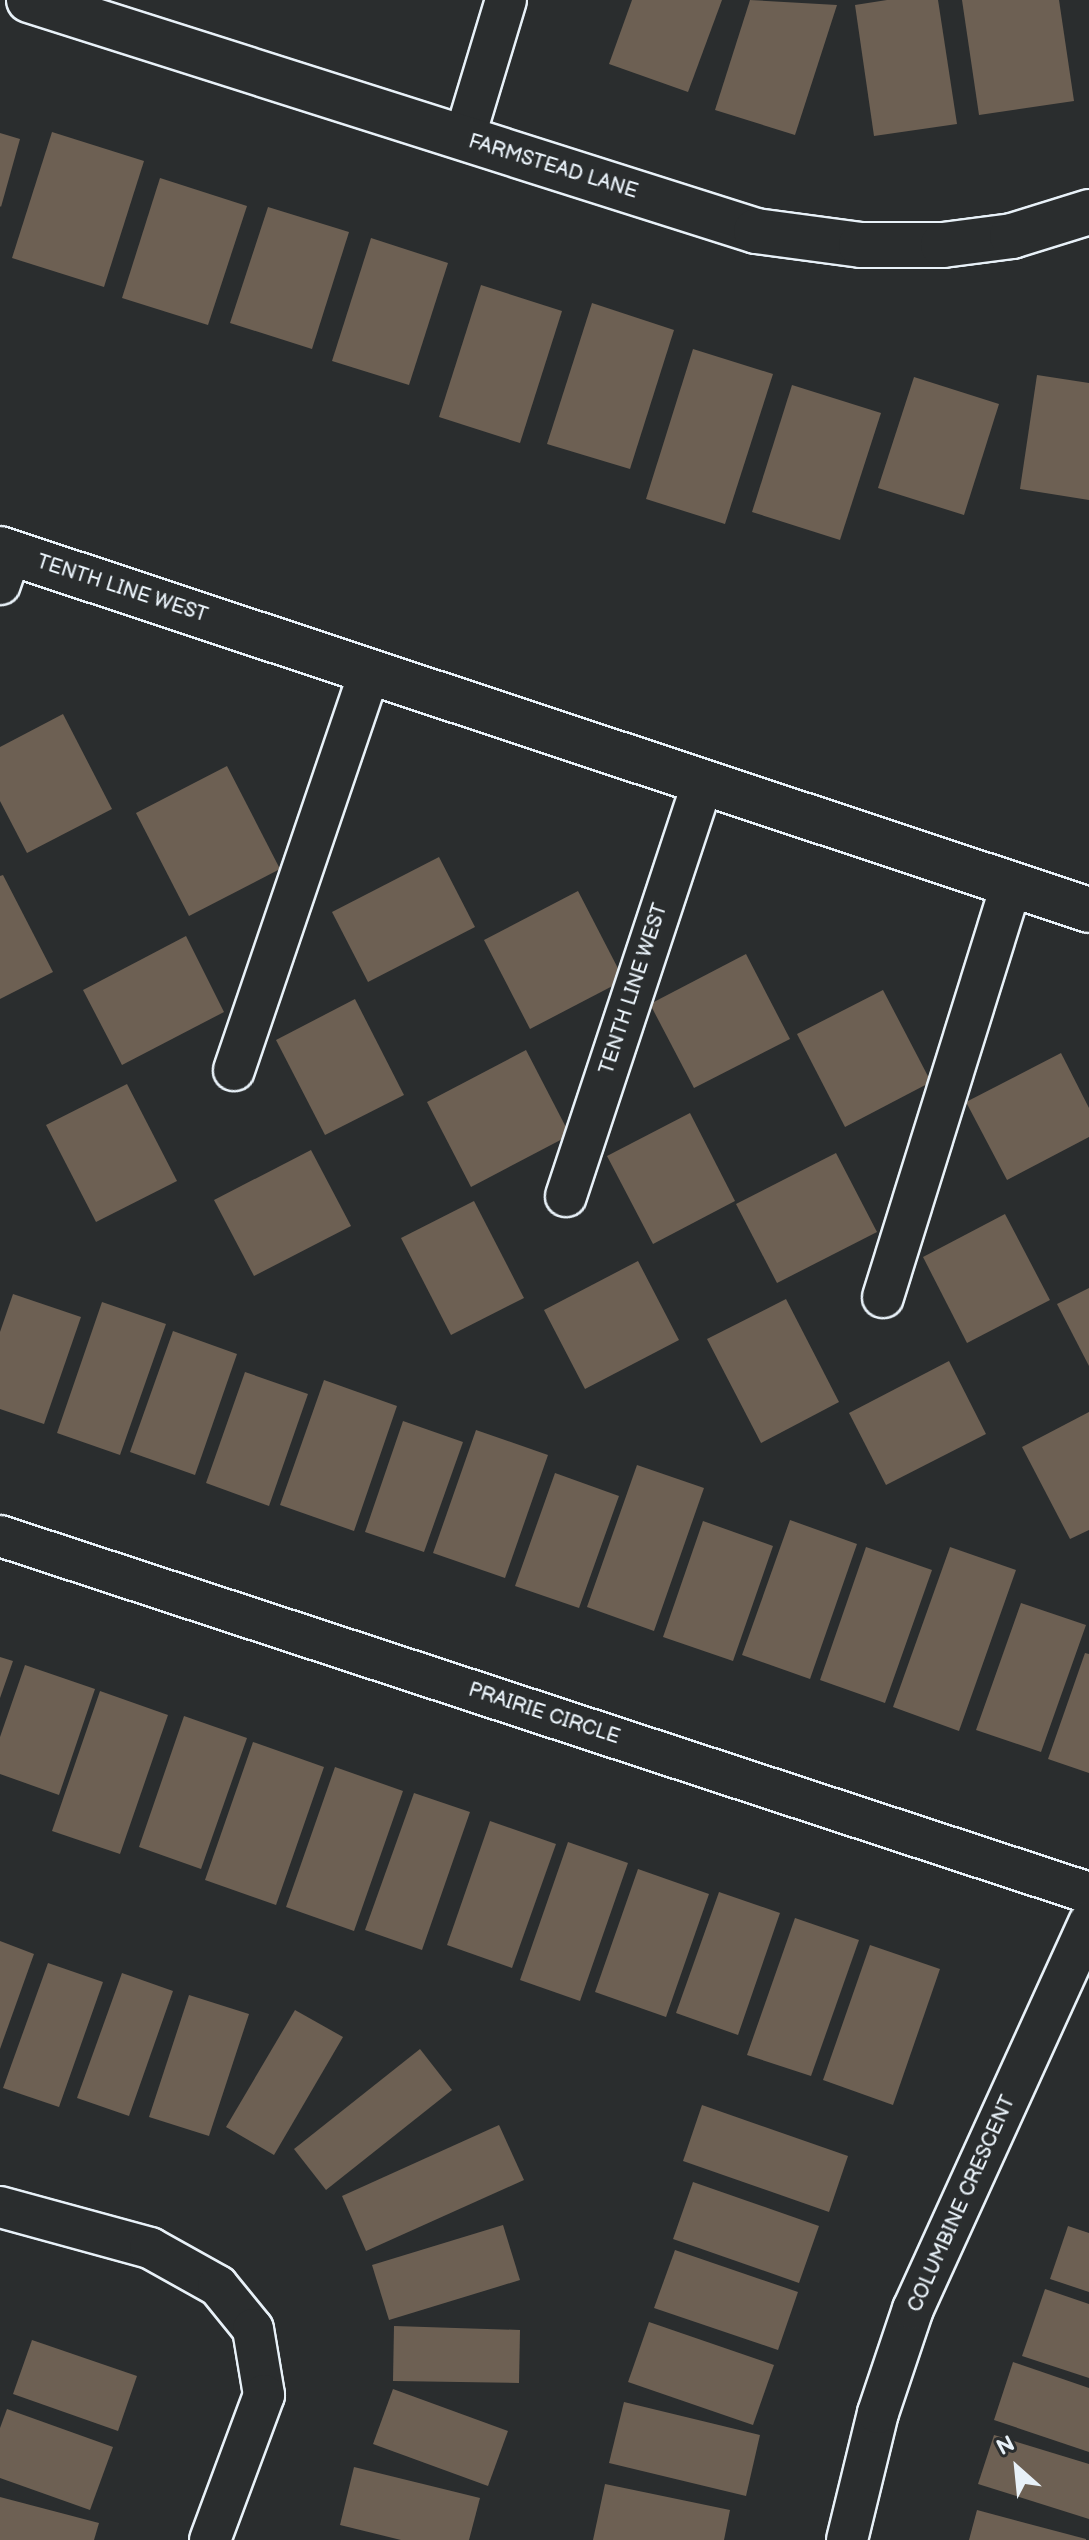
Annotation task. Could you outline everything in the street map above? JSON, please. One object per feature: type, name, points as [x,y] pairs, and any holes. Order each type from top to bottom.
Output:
[{"type":"street","name":"FARMSTEAD LANE","points":[[29,0],[756,231],[861,245],[943,245],[1012,236],[1089,212]]},
{"type":"street","points":[[464,139],[506,0]]},
{"type":"street","name":"TENTH LINE WEST","points":[[4,562],[370,671],[1089,910]]},
{"type":"street","points":[[234,1070],[370,671]]},
{"type":"street","name":"TENTH LINE WEST","points":[[566,1196],[703,782]]},
{"type":"street","points":[[883,1297],[1012,884]]},
{"type":"street","name":"PRAIRIE CIRCLE","points":[[0,1536],[1089,1893]]},
{"type":"street","name":"COLUMBINE CRESCENT","points":[[847,2540],[878,2413],[913,2309],[1089,1922]]},
{"type":"street","points":[[0,2207],[150,2248],[218,2286],[253,2329],[264,2395],[210,2540]]},
{"type":"building","points":[[632,0],[722,0],[688,92],[609,64]]},
{"type":"building","points":[[750,0],[837,5],[795,135],[715,110]]},
{"type":"building","points":[[887,0],[938,0],[957,124],[874,136],[855,5]]},
{"type":"building","points":[[962,0],[1059,0],[1074,101],[979,115]]},
{"type":"building","points":[[52,132],[144,161],[104,287],[12,258]]},
{"type":"building","points":[[0,133],[20,139],[1,207],[0,206]]},
{"type":"building","points":[[160,178],[247,206],[208,325],[122,298]]},
{"type":"building","points":[[268,207],[349,232],[312,349],[230,323]]},
{"type":"building","points":[[371,238],[448,263],[409,385],[332,361]]},
{"type":"building","points":[[481,285],[562,311],[520,443],[439,417]]},
{"type":"building","points":[[592,303],[674,330],[630,469],[547,444]]},
{"type":"building","points":[[693,349],[773,374],[725,524],[646,499]]},
{"type":"building","points":[[1037,375],[1089,383],[1089,500],[1020,489]]},
{"type":"building","points":[[914,377],[999,404],[964,515],[878,488]]},
{"type":"building","points":[[792,385],[881,413],[840,540],[752,512]]},
{"type":"building","points":[[63,714],[112,809],[27,853],[0,801],[0,747]]},
{"type":"building","points":[[227,766],[280,869],[189,916],[136,813]]},
{"type":"building","points":[[439,857],[475,927],[368,982],[332,912]]},
{"type":"building","points":[[3,875],[53,972],[0,999],[0,876]]},
{"type":"building","points":[[578,891],[624,980],[530,1029],[484,940]]},
{"type":"building","points":[[186,936],[224,1012],[122,1065],[83,990]]},
{"type":"building","points":[[746,954],[790,1039],[694,1088],[650,1004]]},
{"type":"building","points":[[883,990],[931,1082],[845,1127],[797,1034]]},
{"type":"building","points":[[355,999],[404,1095],[325,1135],[276,1040]]},
{"type":"building","points":[[526,1050],[570,1135],[471,1187],[427,1102]]},
{"type":"building","points":[[1061,1053],[1089,1108],[1089,1137],[1007,1180],[966,1102]]},
{"type":"building","points":[[127,1084],[177,1181],[96,1222],[46,1125]]},
{"type":"building","points":[[690,1113],[735,1201],[653,1244],[607,1156]]},
{"type":"building","points":[[311,1150],[351,1226],[254,1276],[214,1200]]},
{"type":"building","points":[[836,1153],[877,1232],[777,1283],[736,1204]]},
{"type":"building","points":[[474,1201],[524,1298],[451,1335],[401,1238]]},
{"type":"building","points":[[1005,1214],[1050,1300],[967,1343],[923,1257]]},
{"type":"building","points":[[638,1261],[679,1340],[585,1389],[544,1310]]},
{"type":"building","points":[[1089,1288],[1089,1366],[1057,1304]]},
{"type":"building","points":[[13,1294],[81,1317],[44,1424],[0,1409],[0,1332]]},
{"type":"building","points":[[786,1299],[839,1402],[761,1443],[707,1339]]},
{"type":"building","points":[[102,1302],[166,1324],[120,1455],[57,1433]]},
{"type":"building","points":[[173,1331],[237,1354],[195,1475],[130,1452]]},
{"type":"building","points":[[949,1361],[986,1434],[886,1485],[849,1413]]},
{"type":"building","points":[[245,1372],[308,1394],[269,1506],[206,1483]]},
{"type":"building","points":[[324,1380],[397,1406],[354,1531],[280,1505]]},
{"type":"building","points":[[1089,1412],[1089,1530],[1070,1539],[1022,1447]]},
{"type":"building","points":[[403,1421],[463,1442],[424,1552],[365,1532]]},
{"type":"building","points":[[476,1430],[548,1455],[505,1578],[433,1553]]},
{"type":"building","points":[[637,1465],[704,1488],[654,1631],[587,1607]]},
{"type":"building","points":[[555,1473],[619,1496],[579,1608],[515,1586]]},
{"type":"building","points":[[790,1520],[857,1544],[810,1679],[742,1655]]},
{"type":"building","points":[[703,1521],[773,1546],[733,1661],[663,1637]]},
{"type":"building","points":[[866,1547],[932,1570],[885,1703],[820,1680]]},
{"type":"building","points":[[950,1547],[1016,1570],[959,1731],[893,1707]]},
{"type":"building","points":[[1021,1603],[1086,1625],[1041,1752],[976,1730]]},
{"type":"building","points":[[1085,1653],[1089,1654],[1089,1773],[1048,1759]]},
{"type":"building","points":[[0,1657],[13,1661],[0,1698]]},
{"type":"building","points":[[25,1665],[95,1689],[59,1795],[0,1774],[0,1737]]},
{"type":"building","points":[[100,1691],[168,1715],[120,1854],[52,1831]]},
{"type":"building","points":[[184,1716],[247,1738],[201,1869],[139,1847]]},
{"type":"building","points":[[253,1742],[324,1767],[276,1905],[205,1880]]},
{"type":"building","points":[[335,1767],[403,1791],[354,1931],[286,1907]]},
{"type":"building","points":[[414,1793],[470,1812],[422,1950],[365,1930]]},
{"type":"building","points":[[490,1821],[556,1844],[512,1968],[447,1945]]},
{"type":"building","points":[[568,1842],[628,1863],[580,2001],[520,1980]]},
{"type":"building","points":[[638,1869],[709,1894],[666,2017],[595,1992]]},
{"type":"building","points":[[719,1892],[780,1913],[738,2035],[676,2013]]},
{"type":"building","points":[[795,1918],[859,1940],[811,2076],[747,2055]]},
{"type":"building","points":[[0,1941],[34,1954],[0,2049]]},
{"type":"building","points":[[870,1945],[940,1969],[893,2105],[823,2080]]},
{"type":"building","points":[[48,1963],[103,1982],[59,2107],[3,2088]]},
{"type":"building","points":[[122,1973],[173,1991],[129,2116],[77,2098]]},
{"type":"building","points":[[189,1995],[249,2014],[209,2136],[149,2117]]},
{"type":"building","points":[[295,2010],[343,2037],[274,2155],[226,2127]]},
{"type":"building","points":[[420,2049],[452,2090],[326,2190],[294,2149]]},
{"type":"building","points":[[702,2105],[848,2156],[829,2212],[683,2161]]},
{"type":"building","points":[[499,2125],[524,2180],[366,2251],[342,2196]]},
{"type":"building","points":[[693,2182],[819,2226],[799,2283],[673,2239]]},
{"type":"building","points":[[503,2225],[520,2280],[389,2320],[372,2265]]},
{"type":"building","points":[[1068,2226],[1089,2233],[1089,2292],[1050,2279]]},
{"type":"building","points":[[675,2250],[798,2292],[778,2350],[654,2308]]},
{"type":"building","points":[[1045,2289],[1089,2304],[1089,2378],[1022,2356]]},
{"type":"building","points":[[649,2322],[774,2365],[753,2425],[628,2382]]},
{"type":"building","points":[[394,2326],[520,2330],[519,2383],[393,2381]]},
{"type":"building","points":[[32,2340],[137,2376],[118,2431],[13,2394]]},
{"type":"building","points":[[1013,2362],[1089,2388],[1089,2452],[994,2420]]},
{"type":"building","points":[[393,2389],[508,2431],[488,2486],[373,2444]]},
{"type":"building","points":[[624,2402],[760,2435],[746,2496],[609,2463]]},
{"type":"building","points":[[7,2409],[113,2447],[90,2510],[0,2478],[0,2428]]},
{"type":"building","points":[[994,2435],[1089,2464],[1089,2519],[978,2484]]},
{"type":"building","points":[[354,2467],[480,2498],[469,2540],[401,2540],[340,2525]]},
{"type":"building","points":[[605,2484],[730,2510],[724,2540],[593,2540]]},
{"type":"building","points":[[0,2497],[99,2523],[94,2540],[0,2540]]},
{"type":"building","points":[[977,2510],[1086,2539],[1086,2540],[969,2540]]}]
